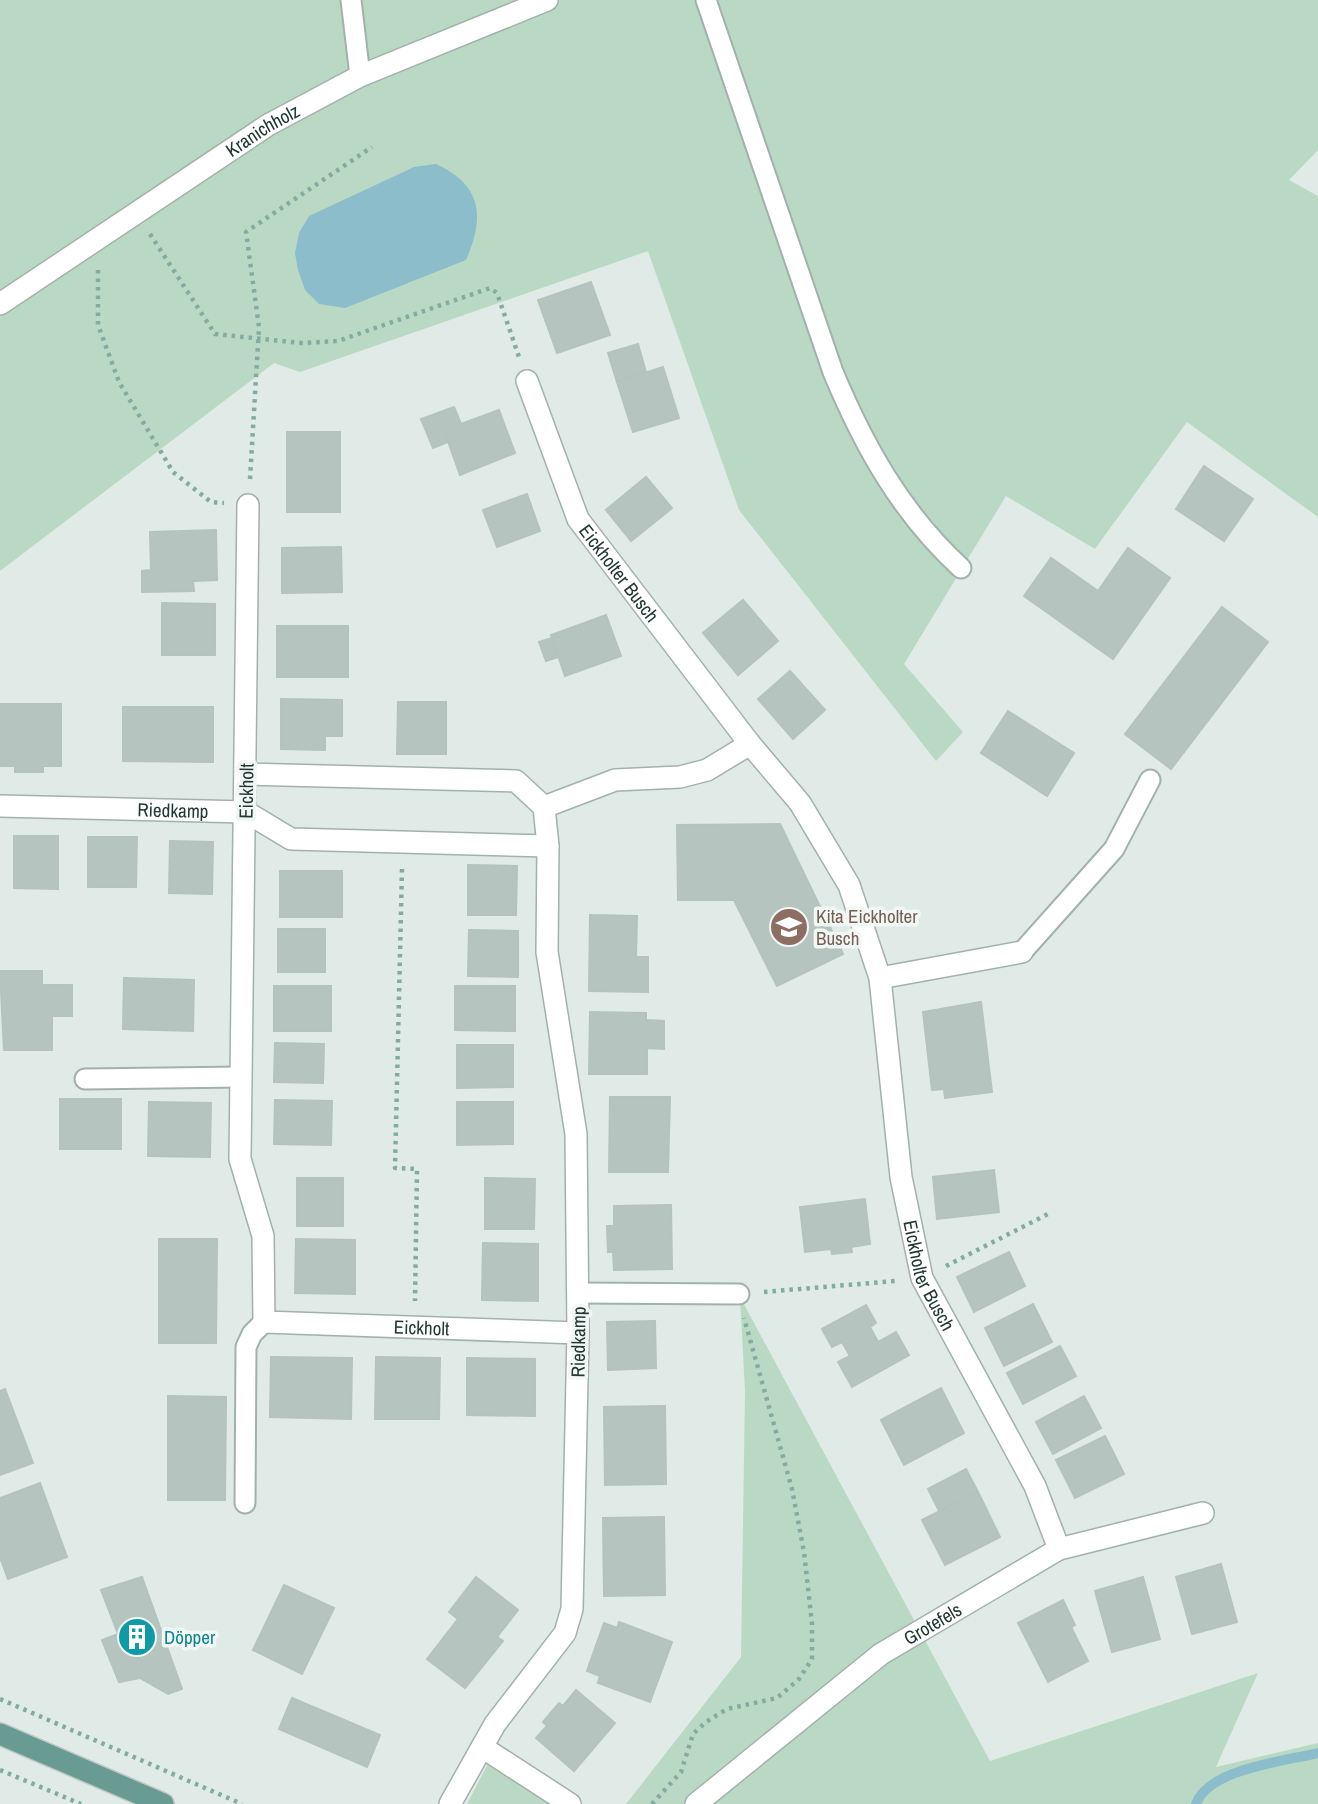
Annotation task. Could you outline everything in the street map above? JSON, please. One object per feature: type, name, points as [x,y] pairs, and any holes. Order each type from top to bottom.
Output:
[{"type":"main road","points":[[0,1734],[163,1804]]},
{"type":"street","name":"Kranichholz","points":[[0,304],[268,125],[360,76],[547,0]]},
{"type":"street","name":"Eickholter Busch","points":[[527,381],[578,519],[750,744],[800,803],[849,885],[880,978],[901,1177],[922,1278],[1035,1486],[1059,1549]]},
{"type":"street","name":"Eickholt","points":[[248,505],[247,774],[240,1159],[263,1236],[264,1322],[578,1333]]},
{"type":"street","points":[[247,774],[516,781],[544,807],[615,780],[680,776],[707,770],[750,744]]},
{"type":"street","name":"Riedkamp","points":[[0,806],[246,812],[291,839],[548,846]]},
{"type":"street","name":"Riedkamp","points":[[450,1804],[495,1724],[565,1633],[572,1609],[578,1333],[576,1134],[547,952],[548,846],[544,807]]},
{"type":"street","points":[[880,978],[1022,952]]},
{"type":"street","name":"Grotefels","points":[[696,1804],[881,1654],[1059,1549],[1203,1513]]},
{"type":"street","points":[[482,1747],[570,1804]]},
{"type":"lane","points":[[351,0],[360,76]]},
{"type":"lane","points":[[706,0],[833,372],[858,431],[890,485],[930,540],[961,568]]},
{"type":"lane","points":[[1022,952],[1114,849],[1150,780]]},
{"type":"lane","points":[[85,1079],[241,1077]]},
{"type":"lane","points":[[578,1293],[739,1294]]},
{"type":"lane","points":[[245,1503],[246,1348],[252,1334],[264,1322]]},
{"type":"path","points":[[92,242],[97,258],[98,325],[119,382],[173,472],[211,502],[248,505],[259,338],[246,232],[372,147]]},
{"type":"path","points":[[136,213],[215,334],[301,343],[338,341],[490,288],[497,293],[527,381]]},
{"type":"path","points":[[403,841],[395,1168],[417,1169],[415,1327]]},
{"type":"path","points":[[652,1804],[681,1772],[694,1734],[706,1722],[727,1709],[777,1698],[799,1679],[812,1659],[812,1624],[804,1552],[792,1489],[754,1361],[739,1294],[822,1289],[922,1278],[1048,1214]]},
{"type":"path","points":[[0,1699],[242,1804]]},
{"type":"path","points":[[0,1770],[81,1804]]},
{"type":"green space","points":[[0,0],[1318,0],[1318,150],[1289,180],[1318,196],[1318,517],[1187,422],[1095,549],[1006,496],[904,664],[963,732],[936,761],[739,510],[648,251],[300,372],[274,363],[0,571]]},
{"type":"green space","points":[[740,1297],[990,1761],[1258,1673],[1216,1767],[1318,1743],[1318,1804],[626,1804],[741,1657],[745,1391]]},
{"type":"green space","points":[[490,1760],[560,1804],[467,1804]]},
{"type":"water","points":[[436,164],[463,182],[471,192],[475,204],[476,230],[466,260],[345,308],[319,304],[305,290],[295,253],[299,233],[309,216],[414,167]]},
{"type":"building","points":[[591,282],[610,335],[557,353],[538,300]]},
{"type":"building","points":[[638,344],[646,372],[617,382],[608,353]]},
{"type":"building","points":[[663,367],[679,418],[633,432],[617,382]]},
{"type":"building","points":[[454,407],[461,424],[444,430],[448,442],[433,448],[421,419]]},
{"type":"building","points":[[499,410],[515,453],[460,475],[444,430]]},
{"type":"building","points":[[287,432],[340,432],[340,512],[287,512]]},
{"type":"building","points":[[1204,466],[1253,499],[1224,541],[1176,509]]},
{"type":"building","points":[[646,477],[672,508],[631,541],[606,510]]},
{"type":"building","points":[[527,494],[540,531],[497,547],[483,510]]},
{"type":"building","points":[[216,530],[217,580],[193,581],[194,591],[142,592],[142,571],[151,570],[150,532]]},
{"type":"building","points":[[341,547],[342,592],[282,593],[282,548]]},
{"type":"building","points":[[1128,548],[1170,578],[1113,659],[1024,596],[1051,558],[1098,591]]},
{"type":"building","points":[[743,600],[778,641],[738,675],[703,633]]},
{"type":"building","points":[[162,603],[215,604],[215,655],[162,655]]},
{"type":"building","points":[[1222,607],[1268,642],[1171,769],[1125,734]]},
{"type":"building","points":[[606,615],[621,656],[565,676],[551,635]]},
{"type":"building","points":[[277,626],[348,626],[348,677],[277,677]]},
{"type":"building","points":[[552,638],[558,657],[546,661],[539,642]]},
{"type":"building","points":[[790,671],[825,710],[793,739],[758,699]]},
{"type":"building","points":[[281,699],[342,700],[342,736],[325,736],[325,750],[281,749]]},
{"type":"building","points":[[398,702],[446,702],[446,754],[397,754]]},
{"type":"building","points":[[0,704],[61,704],[61,766],[43,766],[43,772],[15,772],[15,766],[0,766]]},
{"type":"building","points":[[123,707],[213,707],[213,762],[123,761]]},
{"type":"building","points":[[1008,711],[1074,753],[1047,796],[981,753]]},
{"type":"building","name":"Kita Eickholter Busch","points":[[780,824],[843,954],[777,986],[734,900],[678,900],[677,825]]},
{"type":"building","points":[[14,836],[58,836],[58,889],[14,888]]},
{"type":"building","points":[[88,837],[137,837],[136,887],[88,887]]},
{"type":"building","points":[[170,841],[213,842],[212,894],[169,893]]},
{"type":"building","points":[[468,865],[517,866],[516,915],[468,915]]},
{"type":"building","points":[[280,871],[342,871],[342,917],[280,917]]},
{"type":"building","points":[[590,915],[637,916],[636,957],[648,957],[648,992],[589,991]]},
{"type":"building","points":[[278,929],[325,929],[325,972],[278,972]]},
{"type":"building","points":[[469,930],[518,931],[518,977],[468,976]]},
{"type":"building","points":[[0,971],[42,971],[42,985],[72,985],[72,1016],[52,1016],[52,1050],[4,1050]]},
{"type":"building","points":[[124,978],[194,980],[193,1031],[123,1029]]},
{"type":"building","points":[[274,986],[331,986],[331,1031],[274,1031]]},
{"type":"building","points":[[455,986],[515,986],[515,1031],[455,1030]]},
{"type":"building","points":[[981,1002],[992,1092],[945,1098],[944,1089],[932,1090],[923,1012]]},
{"type":"building","points":[[590,1012],[646,1013],[646,1020],[664,1021],[664,1049],[647,1048],[647,1074],[589,1074]]},
{"type":"building","points":[[275,1043],[324,1044],[323,1083],[274,1082]]},
{"type":"building","points":[[457,1045],[513,1045],[513,1087],[457,1088]]},
{"type":"building","points":[[610,1097],[670,1097],[668,1172],[609,1172]]},
{"type":"building","points":[[60,1099],[121,1099],[121,1149],[60,1149]]},
{"type":"building","points":[[275,1100],[332,1101],[331,1145],[274,1144]]},
{"type":"building","points":[[149,1102],[211,1103],[210,1157],[148,1156]]},
{"type":"building","points":[[457,1102],[513,1102],[513,1144],[457,1145]]},
{"type":"building","points":[[994,1170],[999,1212],[937,1219],[933,1177]]},
{"type":"building","points":[[297,1178],[343,1178],[343,1226],[297,1226]]},
{"type":"building","points":[[485,1178],[535,1179],[534,1229],[485,1229]]},
{"type":"building","points":[[865,1199],[870,1244],[851,1247],[852,1252],[832,1254],[831,1249],[805,1252],[800,1207]]},
{"type":"building","points":[[671,1205],[672,1269],[614,1270],[613,1252],[608,1252],[607,1226],[614,1226],[614,1206]]},
{"type":"building","points":[[159,1239],[217,1239],[216,1343],[159,1343]]},
{"type":"building","points":[[296,1239],[355,1240],[355,1294],[295,1293]]},
{"type":"building","points":[[483,1243],[538,1244],[538,1301],[482,1300]]},
{"type":"building","points":[[1009,1252],[1025,1286],[974,1312],[957,1277]]},
{"type":"building","points":[[1033,1304],[1052,1342],[1004,1366],[985,1328]]},
{"type":"building","points":[[866,1305],[876,1323],[870,1327],[878,1342],[896,1332],[909,1355],[852,1387],[838,1362],[850,1356],[842,1342],[832,1347],[822,1329]]},
{"type":"building","points":[[655,1321],[656,1368],[608,1370],[607,1322]]},
{"type":"building","points":[[1060,1346],[1076,1376],[1023,1404],[1007,1373]]},
{"type":"building","points":[[271,1357],[352,1358],[351,1419],[270,1417]]},
{"type":"building","points":[[376,1357],[440,1358],[439,1419],[375,1419]]},
{"type":"building","points":[[467,1358],[535,1359],[535,1416],[467,1415]]},
{"type":"building","points":[[941,1388],[964,1433],[904,1465],[881,1420]]},
{"type":"building","points":[[5,1389],[33,1463],[0,1475],[0,1391]]},
{"type":"building","points":[[168,1396],[226,1397],[225,1500],[168,1500]]},
{"type":"building","points":[[1084,1396],[1101,1428],[1053,1454],[1036,1422]]},
{"type":"building","points":[[665,1406],[666,1484],[605,1485],[604,1407]]},
{"type":"building","points":[[1105,1436],[1124,1474],[1075,1498],[1056,1460]]},
{"type":"building","points":[[966,1469],[978,1492],[939,1511],[928,1489]]},
{"type":"building","points":[[40,1483],[67,1557],[8,1579],[0,1557],[0,1498]]},
{"type":"building","points":[[978,1492],[1000,1537],[945,1565],[922,1520]]},
{"type":"building","points":[[664,1517],[665,1595],[604,1596],[603,1518]]},
{"type":"building","points":[[1221,1564],[1237,1622],[1192,1634],[1176,1577]]},
{"type":"building","name":"Döpper","points":[[142,1577],[182,1689],[168,1694],[140,1678],[119,1682],[102,1640],[118,1634],[101,1590]]},
{"type":"building","points":[[476,1577],[518,1610],[497,1637],[503,1641],[465,1688],[427,1659],[458,1619],[449,1612]]},
{"type":"building","points":[[1143,1577],[1160,1639],[1112,1652],[1095,1591]]},
{"type":"building","points":[[284,1585],[334,1608],[302,1674],[253,1650]]},
{"type":"building","points":[[1063,1600],[1075,1625],[1071,1627],[1088,1661],[1048,1682],[1018,1623]]},
{"type":"building","points":[[619,1622],[672,1642],[650,1702],[598,1683],[600,1676],[587,1671],[604,1623],[617,1628]]},
{"type":"building","points":[[576,1690],[615,1723],[574,1771],[536,1738],[547,1726],[543,1722],[559,1703],[563,1706]]},
{"type":"building","points":[[292,1698],[380,1735],[367,1767],[279,1729]]},
{"type":"waterway","points":[[1196,1804],[1203,1792],[1215,1782],[1231,1775],[1268,1763],[1318,1753]]},
{"type":"place","name":"Kita Eickholter Busch","points":[[789,927]]},
{"type":"place","name":"Döpper","points":[[137,1637]]}]
